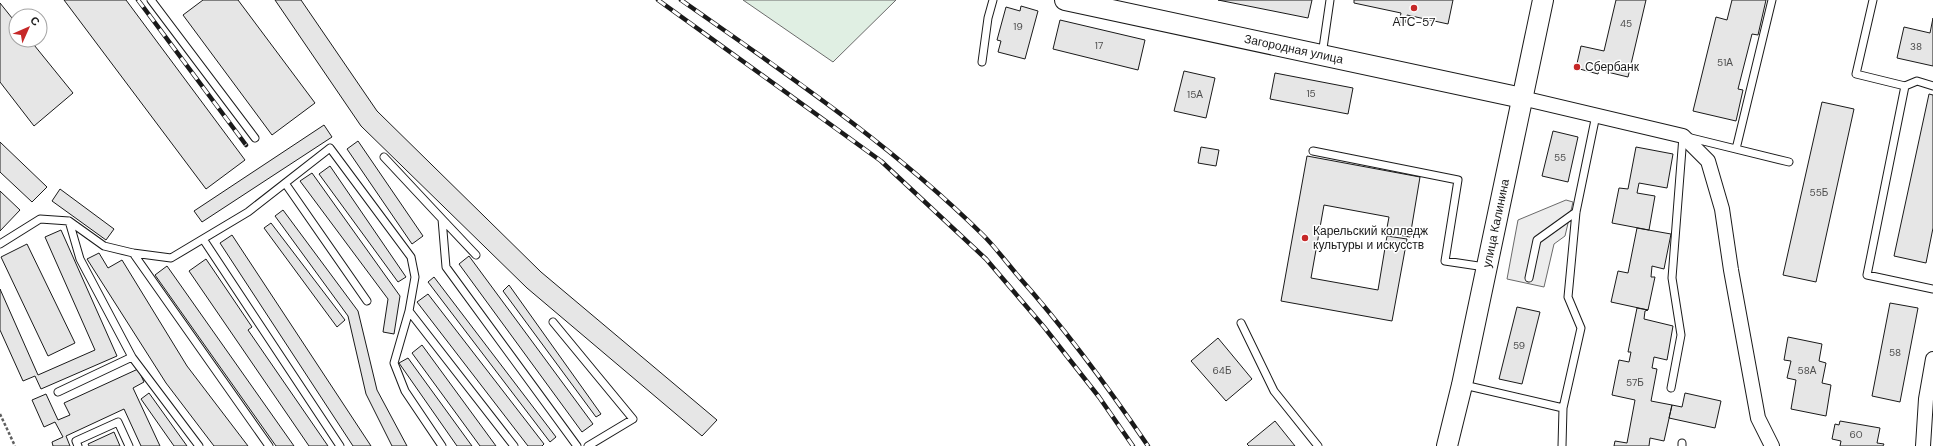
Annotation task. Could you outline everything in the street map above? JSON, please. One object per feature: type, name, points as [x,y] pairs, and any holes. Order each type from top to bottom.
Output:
[{"type":"street","name":"Загородная улица","points":[[1065,0],[1522,98]]},
{"type":"street","name":"улица Калинина","points":[[1446,446],[1462,385],[1543,0]]},
{"type":"street","points":[[1522,98],[1683,136],[1708,161],[1722,209],[1731,270],[1758,418],[1772,446]]},
{"type":"street","points":[[1923,446],[1926,399],[1933,359]]},
{"type":"lane","points":[[151,0],[255,138]]},
{"type":"lane","points":[[982,62],[988,18],[993,0]]},
{"type":"lane","points":[[1322,55],[1330,0]]},
{"type":"lane","points":[[1736,149],[1772,0]]},
{"type":"lane","points":[[1873,0],[1856,74],[1905,86],[1917,81],[1933,86]]},
{"type":"lane","points":[[1905,86],[1867,275],[1933,289]]},
{"type":"lane","points":[[1562,446],[1563,408],[1581,328],[1568,297],[1576,212],[1596,115]]},
{"type":"lane","points":[[1671,388],[1681,335],[1672,278],[1683,136],[1789,162]]},
{"type":"lane","points":[[0,244],[40,219],[69,221],[104,246],[133,253],[171,258],[248,212],[330,148],[411,257],[415,277],[409,311],[394,362],[405,391],[442,446]]},
{"type":"lane","points":[[1313,150],[1458,180],[1445,261],[1487,268]]},
{"type":"lane","points":[[384,157],[476,255]]},
{"type":"lane","points":[[285,183],[367,301]]},
{"type":"lane","points":[[1529,278],[1537,240],[1576,212]]},
{"type":"lane","points":[[442,219],[446,267],[577,446]]},
{"type":"lane","points":[[69,221],[80,259],[132,357],[199,446]]},
{"type":"lane","points":[[203,239],[340,446]]},
{"type":"lane","points":[[133,253],[269,446]]},
{"type":"lane","points":[[409,311],[514,446]]},
{"type":"lane","points":[[552,322],[633,419],[588,446]]},
{"type":"lane","points":[[1241,323],[1274,391],[1318,446]]},
{"type":"lane","points":[[58,392],[132,357]]},
{"type":"lane","points":[[1462,385],[1563,408]]},
{"type":"lane","points":[[78,446],[76,441],[118,422],[130,446]]},
{"type":"path","points":[[0,414],[15,446]]},
{"type":"green space","points":[[743,0],[896,0],[833,62]]},
{"type":"shaded area","points":[[1566,200],[1573,202],[1565,236],[1554,244],[1544,287],[1507,279],[1518,220]]},
{"type":"building","points":[[64,0],[126,0],[245,160],[206,189]]},
{"type":"building","points":[[203,0],[238,0],[315,103],[272,135],[183,15]]},
{"type":"building","points":[[275,0],[301,0],[377,111],[541,272],[717,420],[702,436],[527,288],[361,126]]},
{"type":"building","points":[[1218,0],[1312,0],[1308,18]]},
{"type":"building","name":"АТС-57","points":[[1354,0],[1453,0],[1448,24],[1407,15],[1405,23],[1399,22],[1401,13],[1354,3]]},
{"type":"building","points":[[1616,0],[1646,0],[1628,77],[1599,70],[1598,74],[1576,68],[1581,46],[1604,51]]},
{"type":"building","points":[[1732,0],[1766,0],[1758,35],[1752,34],[1738,89],[1743,90],[1736,121],[1693,111],[1716,17],[1727,20]]},
{"type":"building","points":[[0,3],[8,13],[8,48],[36,48],[73,93],[34,126],[0,82]]},
{"type":"building","points":[[1021,6],[1038,11],[1025,59],[998,52],[1001,41],[997,40],[1006,7],[1020,11]]},
{"type":"building","points":[[1933,18],[1933,66],[1897,58],[1904,27],[1930,33]]},
{"type":"building","points":[[1060,20],[1145,40],[1138,70],[1053,49]]},
{"type":"building","points":[[1184,71],[1215,78],[1206,118],[1174,111]]},
{"type":"building","points":[[1275,73],[1353,88],[1348,114],[1270,99]]},
{"type":"building","points":[[1929,94],[1933,95],[1933,228],[1926,263],[1894,256]]},
{"type":"building","points":[[1822,102],[1854,109],[1816,282],[1783,275]]},
{"type":"building","points":[[324,125],[332,137],[202,222],[194,211]]},
{"type":"building","points":[[1553,131],[1578,137],[1568,182],[1542,176]]},
{"type":"building","points":[[358,141],[423,236],[412,244],[347,149]]},
{"type":"building","points":[[0,142],[47,187],[32,202],[0,172]]},
{"type":"building","points":[[1201,147],[1219,150],[1216,166],[1198,163]]},
{"type":"building","points":[[1636,147],[1673,154],[1667,188],[1639,183],[1637,193],[1655,196],[1649,230],[1612,223],[1619,188],[1628,189]]},
{"type":"building","name":"Карельский колледж культуры и искусств","points":[[1307,156],[1420,177],[1410,237],[1386,233],[1389,217],[1324,205],[1311,278],[1378,290],[1387,236],[1407,239],[1392,321],[1281,301]]},
{"type":"building","points":[[330,166],[406,277],[398,282],[319,174]]},
{"type":"building","points":[[312,173],[400,296],[394,334],[383,332],[388,299],[300,181]]},
{"type":"building","points":[[60,189],[114,229],[106,240],[52,201]]},
{"type":"building","points":[[0,191],[20,210],[0,231]]},
{"type":"building","points":[[283,210],[358,311],[377,390],[407,446],[392,446],[366,394],[348,316],[275,216]]},
{"type":"building","points":[[271,223],[345,320],[337,327],[264,228]]},
{"type":"building","points":[[1637,228],[1671,234],[1664,269],[1652,266],[1651,277],[1655,277],[1648,310],[1611,302],[1618,271],[1628,273]]},
{"type":"building","points":[[61,230],[117,356],[41,389],[35,376],[23,381],[0,330],[0,289],[38,375],[95,350],[45,237]]},
{"type":"building","points":[[232,235],[371,446],[353,446],[220,243]]},
{"type":"building","points":[[27,244],[75,343],[48,356],[1,257]]},
{"type":"building","points":[[99,253],[108,268],[122,260],[187,366],[248,446],[214,446],[166,383],[87,259]]},
{"type":"building","points":[[469,256],[593,424],[582,432],[459,264]]},
{"type":"building","points":[[206,259],[252,327],[248,330],[328,446],[309,446],[189,271]]},
{"type":"building","points":[[167,266],[294,446],[276,446],[155,275]]},
{"type":"building","points":[[434,277],[556,437],[550,442],[428,282]]},
{"type":"building","points":[[509,285],[601,414],[596,417],[503,291]]},
{"type":"building","points":[[428,294],[544,444],[542,446],[528,446],[417,302]]},
{"type":"building","points":[[1890,303],[1918,308],[1900,402],[1872,396]]},
{"type":"building","points":[[1517,307],[1540,312],[1522,384],[1499,379]]},
{"type":"building","points":[[1637,308],[1648,310],[1645,311],[1644,319],[1673,326],[1667,360],[1654,357],[1652,368],[1657,369],[1651,401],[1672,405],[1664,441],[1650,438],[1649,446],[1614,446],[1615,441],[1627,443],[1635,400],[1612,395],[1619,360],[1629,362],[1631,352],[1628,352]]},
{"type":"building","points":[[1788,337],[1822,344],[1819,361],[1826,363],[1822,383],[1831,385],[1826,416],[1791,409],[1796,380],[1787,378],[1791,361],[1784,360]]},
{"type":"building","points":[[1218,338],[1252,379],[1226,401],[1191,361]]},
{"type":"building","points":[[422,345],[496,446],[480,446],[412,353]]},
{"type":"building","points":[[408,358],[472,446],[457,446],[399,363]]},
{"type":"building","points":[[138,369],[144,382],[133,388],[160,446],[141,446],[124,409],[66,436],[70,446],[53,446],[52,442],[63,437],[55,422],[44,427],[32,400],[46,394],[58,420],[70,415],[64,403]]},
{"type":"building","points":[[149,393],[187,446],[174,446],[141,399]]},
{"type":"building","points":[[1685,393],[1721,401],[1715,428],[1669,418],[1672,405],[1682,407]]},
{"type":"building","points":[[1275,421],[1295,446],[1249,446],[1247,444]]},
{"type":"building","points":[[1840,421],[1880,428],[1877,443],[1884,444],[1883,446],[1840,446],[1841,441],[1832,439],[1835,424],[1839,425]]},
{"type":"building","points":[[114,432],[120,446],[89,446],[88,444]]},
{"type":"railway","points":[[138,0],[246,145]]},
{"type":"railway","points":[[658,0],[881,161],[986,259],[1044,327],[1099,397],[1133,446]]},
{"type":"railway","points":[[681,0],[837,111],[875,140],[948,202],[983,235],[1070,338],[1118,402],[1148,446]]},
{"type":"place","name":"АТС-57","points":[[1414,8]]},
{"type":"place","name":"Сбербанк","points":[[1577,67]]},
{"type":"place","name":"Карельский колледж культуры и искусств","points":[[1305,238]]}]
